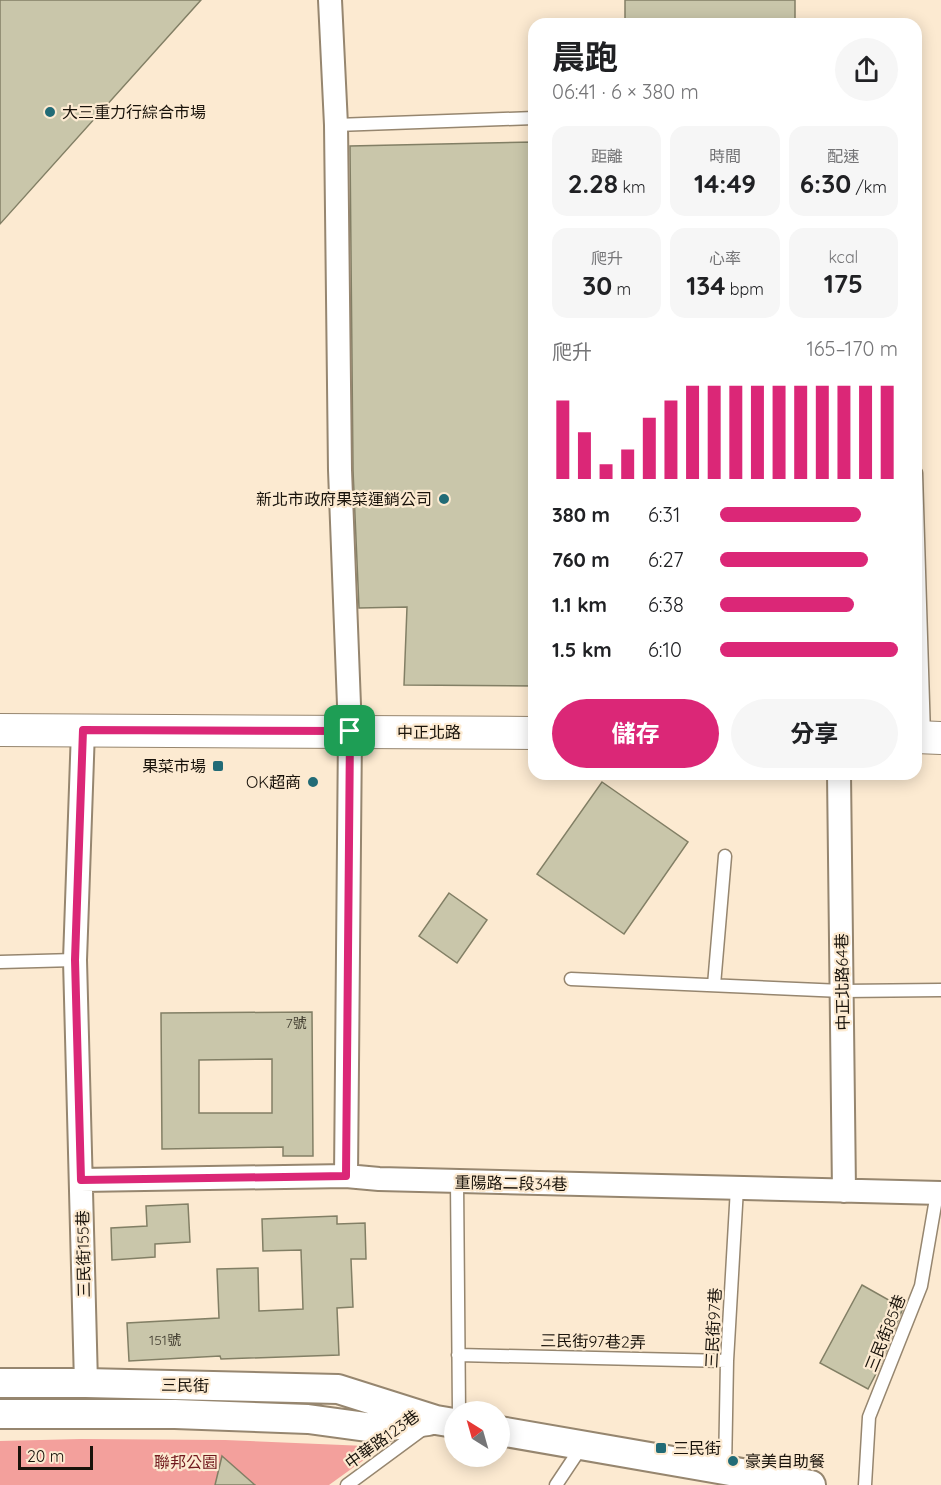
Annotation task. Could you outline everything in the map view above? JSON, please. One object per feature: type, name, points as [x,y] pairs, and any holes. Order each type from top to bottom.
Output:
[{"type":"main road","name":"中正北路","points":[[0,730],[528,733]]},
{"type":"street","points":[[330,0],[336,125],[340,470],[350,731],[346,1176]]},
{"type":"street","name":"三民街155巷","points":[[83,730],[75,960],[86,1383]]},
{"type":"street","name":"中正北路64巷","points":[[839,780],[844,1191]]},
{"type":"street","name":"重陽路二段34巷","points":[[81,1180],[346,1176],[457,1181],[939,1193]]},
{"type":"street","name":"三民街","points":[[0,1383],[338,1389],[444,1416]]},
{"type":"street","name":"三民街","points":[[0,1414],[175,1414],[308,1419],[374,1428],[444,1419]]},
{"type":"street","points":[[510,1433],[807,1485]]},
{"type":"lane","points":[[336,125],[528,118]]},
{"type":"lane","points":[[922,617],[927,737]]},
{"type":"lane","points":[[714,985],[725,856]]},
{"type":"lane","points":[[0,962],[75,960]]},
{"type":"lane","points":[[571,980],[842,991],[941,990]]},
{"type":"lane","points":[[452,1401],[458,1355],[457,1181]]},
{"type":"lane","name":"三民街97巷","points":[[725,1470],[727,1361],[737,1188]]},
{"type":"lane","name":"三民街85巷","points":[[865,1485],[869,1417],[921,1286],[939,1193]]},
{"type":"lane","name":"三民街97巷2弄","points":[[458,1355],[727,1361]]},
{"type":"lane","name":"中華路123巷","points":[[347,1485],[444,1422]]},
{"type":"lane","points":[[556,1485],[583,1445]]},
{"type":"green space","name":"聯邦公園","points":[[225,1440],[366,1446],[372,1454],[329,1485],[0,1485],[0,1441]]},
{"type":"building","name":"大三重力行綜合市場","points":[[0,0],[201,0],[0,224]]},
{"type":"building","points":[[625,0],[795,0],[795,18],[625,18]]},
{"type":"building","name":"新北市政府果菜運銷公司","points":[[528,142],[528,686],[404,685],[407,607],[359,608],[353,470],[350,146]]},
{"type":"building","points":[[602,782],[688,842],[624,934],[537,874]]},
{"type":"building","points":[[449,893],[487,920],[457,963],[419,936]]},
{"type":"building","points":[[312,1012],[313,1156],[283,1156],[283,1147],[162,1149],[161,1013]],"holes":[[[272,1059],[272,1113],[199,1113],[199,1060]]]},
{"type":"building","points":[[188,1204],[190,1242],[155,1244],[155,1257],[112,1260],[111,1228],[147,1226],[146,1206]]},
{"type":"building","points":[[337,1216],[337,1224],[365,1223],[366,1259],[351,1259],[353,1307],[337,1308],[339,1355],[221,1359],[220,1356],[129,1361],[127,1323],[219,1318],[217,1269],[258,1268],[259,1311],[303,1309],[301,1250],[263,1251],[262,1219]]},
{"type":"building","points":[[862,1285],[903,1308],[868,1389],[820,1363]]},
{"type":"building","points":[[222,1456],[255,1485],[215,1485]]},
{"type":"place","name":"大三重力行綜合市場","points":[[50,112]]},
{"type":"place","name":"新北市政府果菜運銷公司","points":[[444,499]]},
{"type":"place","name":"果菜市場","points":[[218,766]]},
{"type":"place","name":"OK超商","points":[[313,782]]},
{"type":"place","name":"三民街","points":[[661,1448]]},
{"type":"place","name":"豪美自助餐","points":[[733,1461]]},
{"type":"route","points":[[83,730],[350,731],[346,1176],[81,1180],[75,960],[83,730]]}]
